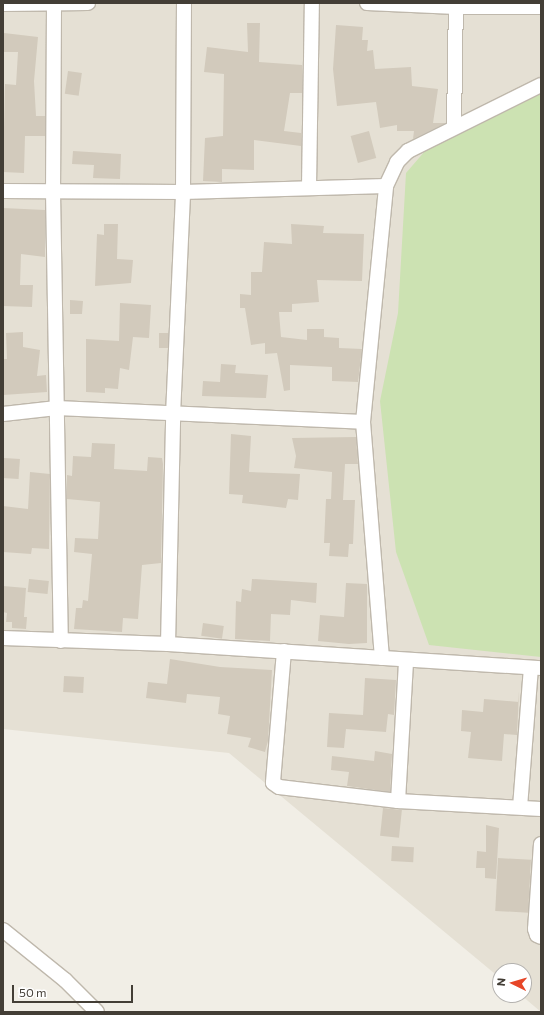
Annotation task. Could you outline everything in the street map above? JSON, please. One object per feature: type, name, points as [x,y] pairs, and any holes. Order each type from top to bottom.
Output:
[{"type":"street","points":[[3,4],[88,3]]},
{"type":"street","points":[[168,644],[173,415],[183,192],[184,3]]},
{"type":"street","points":[[309,187],[312,3]]},
{"type":"street","points":[[367,3],[541,7]]},
{"type":"street","points":[[54,4],[53,192],[61,641]]},
{"type":"street","points":[[454,126],[456,5]]},
{"type":"street","points":[[382,658],[362,422],[386,186],[397,162],[408,151],[454,126],[541,85]]},
{"type":"street","points":[[3,191],[183,192],[309,187],[386,186]]},
{"type":"street","points":[[3,414],[57,408],[173,415],[362,422]]},
{"type":"street","points":[[3,638],[168,644],[536,668],[520,807]]},
{"type":"street","points":[[284,651],[273,784],[279,787],[398,801],[541,809]]},
{"type":"street","points":[[398,801],[406,660]]},
{"type":"street","points":[[541,844],[535,929],[537,935],[541,937]]},
{"type":"street","points":[[3,930],[65,980],[97,1012]]},
{"type":"shaded area","points":[[3,3],[541,3],[541,1012],[530,1003],[532,1003],[532,963],[492,963],[492,971],[229,753],[3,729]]},
{"type":"green space","points":[[541,92],[541,657],[429,645],[396,552],[380,401],[398,313],[406,173],[425,151]]},
{"type":"building","points":[[247,23],[260,23],[259,62],[302,65],[302,93],[290,93],[284,131],[301,133],[301,146],[254,140],[254,170],[222,169],[222,182],[203,181],[205,138],[223,136],[224,74],[204,72],[207,47],[248,52]]},
{"type":"building","points":[[336,25],[363,27],[362,40],[368,40],[367,51],[373,50],[375,69],[411,67],[412,86],[438,89],[433,123],[446,123],[413,139],[414,131],[397,131],[397,125],[380,128],[376,102],[337,106],[333,69]]},
{"type":"building","points":[[4,33],[38,37],[34,81],[36,116],[45,116],[45,136],[25,136],[24,173],[3,172],[5,84],[16,85],[18,52],[3,52]]},
{"type":"building","points":[[68,71],[82,73],[79,96],[65,94]]},
{"type":"building","points":[[369,131],[376,158],[358,163],[351,136]]},
{"type":"building","points":[[73,151],[121,154],[120,179],[93,178],[94,165],[72,164]]},
{"type":"building","points":[[3,208],[45,210],[45,257],[21,254],[20,285],[33,285],[32,307],[3,306]]},
{"type":"building","points":[[104,224],[118,224],[117,259],[133,260],[131,283],[95,286],[97,234],[104,235]]},
{"type":"building","points":[[291,224],[324,226],[323,233],[364,234],[362,281],[317,280],[319,302],[292,304],[292,312],[279,312],[281,337],[307,340],[307,329],[324,329],[324,337],[339,338],[339,348],[362,349],[358,382],[332,381],[332,367],[290,365],[290,390],[284,391],[277,353],[265,354],[265,343],[251,345],[245,308],[240,308],[240,294],[251,295],[251,272],[262,272],[264,242],[292,244]]},
{"type":"building","points":[[70,300],[83,301],[82,314],[70,314]]},
{"type":"building","points":[[120,303],[151,305],[149,338],[133,337],[129,370],[120,368],[118,389],[105,388],[105,393],[86,392],[86,339],[119,341]]},
{"type":"building","points":[[23,332],[23,347],[40,350],[37,376],[46,375],[47,392],[3,395],[3,359],[7,359],[6,333]]},
{"type":"building","points":[[159,333],[168,333],[168,348],[159,348]]},
{"type":"building","points":[[221,364],[236,365],[235,373],[268,375],[266,398],[202,396],[203,381],[220,382]]},
{"type":"building","points":[[231,434],[251,436],[249,472],[300,474],[298,500],[288,499],[286,508],[242,503],[243,495],[229,494]]},
{"type":"building","points":[[356,437],[358,464],[345,464],[343,500],[355,500],[353,544],[349,544],[348,557],[329,556],[330,543],[324,543],[326,499],[331,499],[332,472],[294,468],[296,456],[292,438]]},
{"type":"building","points":[[92,443],[115,444],[114,469],[147,471],[148,457],[162,458],[163,464],[161,563],[142,565],[138,619],[123,618],[122,632],[74,629],[76,608],[82,608],[83,600],[88,601],[92,554],[74,552],[75,538],[98,539],[100,502],[67,499],[67,475],[72,476],[73,456],[91,457]]},
{"type":"building","points":[[4,458],[20,459],[19,479],[3,478]]},
{"type":"building","points":[[30,472],[50,474],[49,549],[32,548],[31,554],[3,552],[3,506],[28,509]]},
{"type":"building","points":[[29,579],[49,581],[48,594],[28,592]]},
{"type":"building","points":[[252,579],[317,583],[316,603],[291,600],[290,615],[271,614],[270,641],[235,639],[236,601],[241,602],[242,589],[251,591]]},
{"type":"building","points":[[346,583],[367,584],[367,643],[349,644],[318,641],[320,615],[344,617]]},
{"type":"building","points":[[3,586],[26,588],[24,617],[27,617],[26,629],[12,628],[12,622],[6,622],[7,613],[3,612]]},
{"type":"building","points":[[203,623],[224,626],[222,639],[201,636]]},
{"type":"building","points":[[170,659],[220,667],[272,670],[268,741],[265,752],[248,747],[251,738],[227,734],[230,716],[218,714],[220,697],[187,694],[186,703],[146,698],[148,682],[167,684]]},
{"type":"building","points":[[64,676],[84,677],[83,693],[63,692]]},
{"type":"building","points":[[365,678],[396,680],[394,715],[388,714],[386,732],[346,729],[344,748],[327,747],[329,713],[363,715]]},
{"type":"building","points":[[484,699],[519,702],[517,735],[504,734],[502,761],[468,758],[471,732],[461,731],[462,710],[483,712]]},
{"type":"building","points":[[375,751],[392,754],[390,792],[347,786],[349,772],[331,770],[332,756],[374,761]]},
{"type":"building","points":[[383,808],[402,810],[399,838],[380,836]]},
{"type":"building","points":[[486,825],[499,828],[496,879],[485,878],[485,868],[476,868],[477,851],[486,852]]},
{"type":"building","points":[[392,846],[414,847],[413,862],[391,861]]},
{"type":"building","points":[[498,858],[531,860],[528,913],[495,911]]}]
